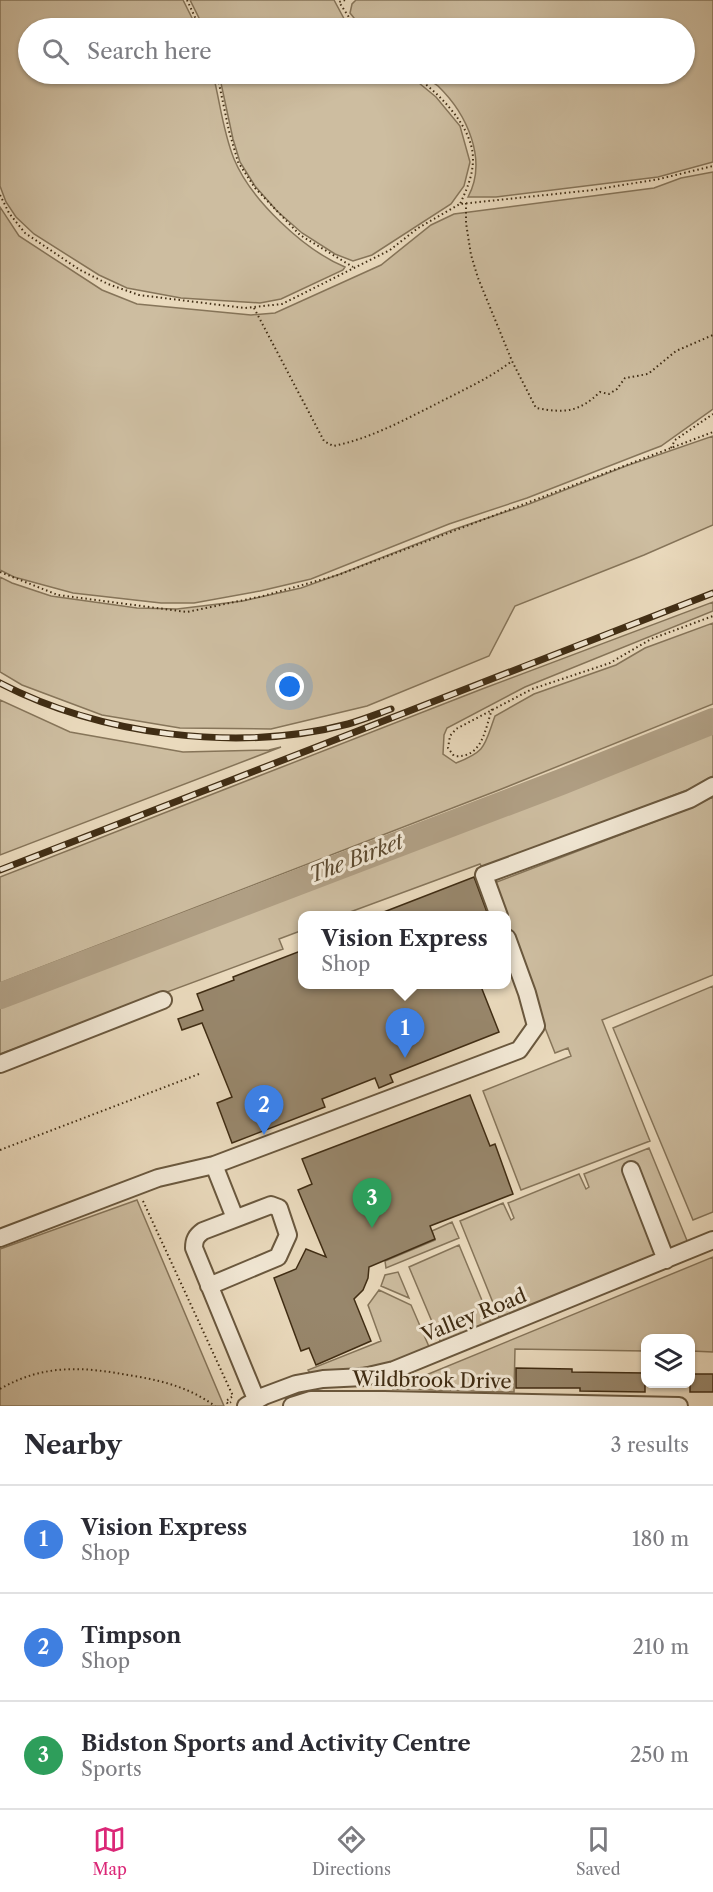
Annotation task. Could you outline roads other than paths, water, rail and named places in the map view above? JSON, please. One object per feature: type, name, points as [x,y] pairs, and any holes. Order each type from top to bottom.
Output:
[{"type":"street","points":[[498,911],[484,875],[690,799],[713,786]]},
{"type":"street","points":[[0,1238],[158,1178],[214,1165],[519,1050],[536,1026],[511,949]]},
{"type":"street","points":[[0,1064],[163,1000]]},
{"type":"street","points":[[214,1165],[235,1218]]},
{"type":"street","points":[[631,1170],[666,1260]]},
{"type":"street","points":[[209,1286],[274,1259],[286,1244],[288,1235],[279,1208],[271,1205],[235,1218],[203,1231],[194,1241],[194,1248],[209,1286],[244,1402]]},
{"type":"street","name":"Valley Road","points":[[244,1402],[296,1384],[323,1379],[364,1377],[394,1370],[713,1240]]},
{"type":"street","name":"Wildbrook Drive","points":[[292,1406],[311,1400],[679,1406]]},
{"type":"waterway","name":"The Birket","points":[[0,996],[561,782],[713,721]]},
{"type":"railway","points":[[0,870],[713,593]]},
{"type":"railway","points":[[0,683],[39,701],[81,715],[170,734],[261,737],[306,733],[348,724],[391,709]]},
{"type":"place","name":"Vision Express","points":[[405,1058]]},
{"type":"place","name":"Timpson","points":[[264,1135]]},
{"type":"place","name":"Bidston Sports and Activity Centre","points":[[372,1228]]}]
